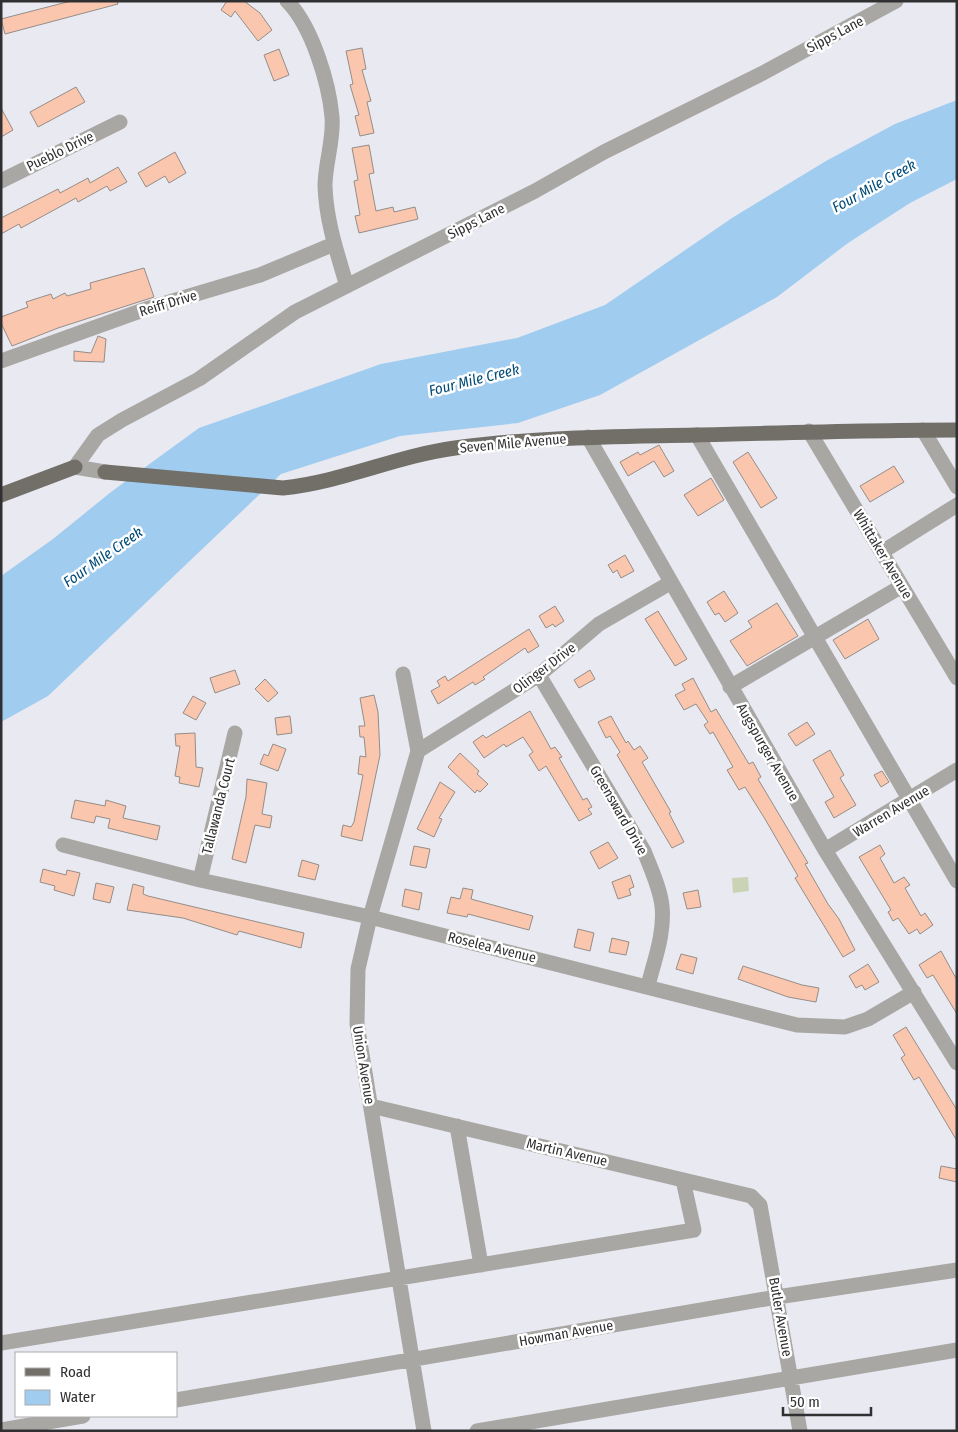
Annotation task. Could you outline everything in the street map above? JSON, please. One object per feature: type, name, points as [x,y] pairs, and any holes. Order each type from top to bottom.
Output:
[{"type":"main road","name":"Seven Mile Avenue","points":[[105,472],[282,488],[323,482],[409,457],[455,448],[588,437],[809,431],[957,430]]},
{"type":"main road","points":[[1,495],[75,467]]},
{"type":"street","points":[[287,1],[306,30],[317,54],[332,118],[325,185],[328,217],[347,286]]},
{"type":"street","name":"Sipps Lane","points":[[75,467],[98,435],[122,420],[199,380],[295,312],[535,191],[646,131],[763,73],[896,1]]},
{"type":"street","name":"Pueblo Drive","points":[[1,180],[120,122]]},
{"type":"street","name":"Reiff Drive","points":[[1,361],[146,309],[260,275],[334,244]]},
{"type":"street","points":[[923,430],[957,487]]},
{"type":"street","name":"Whittaker Avenue","points":[[809,431],[957,678]]},
{"type":"street","points":[[697,435],[957,880]]},
{"type":"street","name":"Augspurger Avenue","points":[[588,437],[670,583],[825,850],[957,1063]]},
{"type":"street","name":"Seven Mile Avenue","points":[[75,467],[105,472]]},
{"type":"street","points":[[882,552],[957,505]]},
{"type":"street","name":"Olinger Drive","points":[[418,751],[539,675],[599,624],[670,583]]},
{"type":"street","points":[[730,687],[902,586]]},
{"type":"street","name":"Union Avenue","points":[[403,674],[418,751],[370,917],[358,969],[357,1024],[424,1431]]},
{"type":"street","name":"Greensward Drive","points":[[539,675],[644,851],[656,880],[662,907],[661,930],[648,986]]},
{"type":"street","name":"Tallawanda Court","points":[[200,880],[236,732]]},
{"type":"street","name":"Warren Avenue","points":[[825,850],[957,770]]},
{"type":"street","name":"Roselea Avenue","points":[[63,845],[200,880],[370,917],[798,1025],[845,1027],[868,1019],[914,992]]},
{"type":"street","name":"Martin Avenue","points":[[371,1106],[751,1196],[760,1204]]},
{"type":"street","points":[[457,1126],[481,1265]]},
{"type":"street","points":[[1,1343],[694,1230],[683,1180]]},
{"type":"street","name":"Butler Avenue","points":[[760,1204],[800,1431]]},
{"type":"street","name":"Howman Avenue","points":[[178,1400],[412,1358],[777,1297],[957,1270]]},
{"type":"street","points":[[480,1431],[957,1350]]},
{"type":"street","points":[[1,1430],[77,1417]]},
{"type":"green space","points":[[748,877],[749,891],[733,893],[732,878]]},
{"type":"water","name":"Four Mile Creek","points":[[957,100],[957,179],[910,203],[848,243],[777,297],[600,395],[518,423],[400,436],[281,474],[48,696],[1,722],[1,576],[199,428],[381,364],[517,338],[605,305],[732,218],[826,161],[895,124]]},
{"type":"building","points":[[71,1],[117,1],[118,4],[5,34],[1,19]]},
{"type":"building","points":[[227,1],[244,1],[260,13],[272,30],[258,41],[235,11],[231,17],[221,10]]},
{"type":"building","points":[[362,48],[366,69],[362,70],[371,101],[367,102],[374,133],[360,136],[355,116],[359,115],[350,85],[353,84],[346,51]]},
{"type":"building","points":[[279,49],[289,75],[274,81],[264,55]]},
{"type":"building","points":[[76,87],[85,102],[38,127],[30,112]]},
{"type":"building","points":[[1,108],[13,130],[1,137]]},
{"type":"building","points":[[369,145],[374,173],[369,174],[376,211],[393,207],[394,212],[415,207],[418,219],[359,233],[355,216],[360,215],[354,181],[358,180],[352,148]]},
{"type":"building","points":[[175,152],[186,173],[169,183],[165,176],[146,187],[138,173]]},
{"type":"building","points":[[118,167],[127,182],[110,191],[107,186],[78,202],[76,198],[21,228],[19,224],[1,234],[1,218],[58,189],[60,193],[88,178],[90,183]]},
{"type":"building","points":[[144,268],[154,297],[58,328],[12,346],[1,323],[1,317],[28,307],[26,302],[51,294],[53,299],[65,293],[67,296],[91,289],[90,283]]},
{"type":"building","points":[[98,336],[106,339],[104,362],[74,361],[74,351],[91,353]]},
{"type":"building","points":[[659,445],[674,471],[664,477],[654,461],[628,476],[620,462],[638,452],[640,455]]},
{"type":"building","points":[[748,452],[777,498],[761,508],[733,462]]},
{"type":"building","points":[[894,466],[904,482],[870,502],[860,486]]},
{"type":"building","points":[[711,478],[724,500],[698,516],[684,495]]},
{"type":"building","points":[[625,555],[634,571],[621,578],[617,570],[613,573],[608,565]]},
{"type":"building","points":[[724,591],[738,613],[725,622],[719,613],[715,615],[707,602]]},
{"type":"building","points":[[777,603],[798,636],[747,666],[730,641],[752,627],[748,621]]},
{"type":"building","points":[[555,606],[564,621],[555,627],[553,624],[546,628],[539,616]]},
{"type":"building","points":[[658,611],[687,659],[675,666],[645,619]]},
{"type":"building","points":[[868,619],[879,639],[845,659],[833,640]]},
{"type":"building","points":[[529,629],[539,646],[528,653],[525,648],[483,677],[485,679],[475,685],[473,682],[438,704],[431,691],[440,686],[437,681],[445,676],[448,681]]},
{"type":"building","points":[[235,670],[240,684],[215,693],[210,678]]},
{"type":"building","points":[[590,670],[595,679],[579,688],[574,680]]},
{"type":"building","points":[[693,678],[711,712],[716,709],[749,764],[753,762],[761,777],[758,779],[808,863],[805,864],[828,904],[839,919],[855,950],[843,957],[795,878],[798,876],[765,819],[745,787],[739,790],[727,770],[733,767],[713,732],[710,734],[704,725],[708,722],[696,704],[684,710],[675,695],[685,690],[682,684]]},
{"type":"building","points":[[265,679],[278,693],[268,702],[255,689]]},
{"type":"building","points":[[374,695],[378,712],[380,755],[362,841],[341,836],[343,825],[351,827],[354,822],[363,775],[358,774],[360,756],[366,757],[364,737],[360,737],[359,726],[365,726],[360,698]]},
{"type":"building","points":[[193,696],[206,703],[196,720],[183,713]]},
{"type":"building","points":[[530,711],[551,749],[555,747],[562,757],[559,758],[583,800],[587,798],[592,807],[588,809],[592,814],[579,821],[546,766],[539,771],[529,755],[533,752],[523,737],[506,747],[504,744],[484,758],[473,742],[483,735],[486,738]]},
{"type":"building","points":[[290,716],[292,733],[277,735],[275,718]]},
{"type":"building","points":[[611,716],[626,743],[628,741],[634,750],[640,746],[648,758],[642,762],[671,812],[669,813],[684,842],[672,848],[617,755],[620,752],[610,736],[606,738],[598,722]]},
{"type":"building","points":[[807,722],[815,734],[796,746],[788,734]]},
{"type":"building","points":[[195,733],[196,767],[203,768],[199,787],[179,783],[180,777],[175,776],[180,746],[176,746],[175,734]]},
{"type":"building","points":[[273,744],[286,749],[278,771],[260,764],[264,754],[268,756]]},
{"type":"building","points":[[830,750],[844,775],[840,778],[856,805],[834,818],[825,802],[834,797],[813,760]]},
{"type":"building","points":[[460,753],[479,771],[477,774],[488,784],[480,792],[477,790],[475,793],[448,767]]},
{"type":"building","points":[[882,771],[889,782],[881,787],[874,775]]},
{"type":"building","points":[[247,779],[267,783],[262,814],[272,816],[270,828],[255,825],[246,863],[232,859],[246,797]]},
{"type":"building","points":[[440,782],[455,792],[439,818],[442,819],[434,837],[417,829]]},
{"type":"building","points":[[75,800],[105,806],[106,800],[126,806],[123,818],[160,826],[157,840],[108,828],[110,819],[96,816],[94,823],[71,818]]},
{"type":"building","points":[[608,842],[618,858],[599,869],[590,852]]},
{"type":"building","points":[[880,845],[885,854],[880,858],[894,883],[904,877],[910,885],[905,888],[921,916],[925,913],[933,925],[920,934],[917,929],[909,934],[898,918],[893,921],[888,912],[891,910],[859,857]]},
{"type":"building","points":[[414,846],[430,849],[426,868],[410,865]]},
{"type":"building","points":[[302,860],[319,865],[315,880],[298,876]]},
{"type":"building","points":[[43,869],[66,875],[67,870],[80,873],[74,896],[54,890],[55,886],[40,882]]},
{"type":"building","points":[[630,875],[634,887],[629,889],[631,895],[618,899],[612,882]]},
{"type":"building","points":[[96,883],[114,887],[110,903],[93,899]]},
{"type":"building","points":[[133,884],[144,887],[143,894],[148,896],[304,933],[301,948],[239,931],[237,935],[183,918],[127,910]]},
{"type":"building","points":[[463,888],[473,890],[471,899],[533,916],[529,930],[468,914],[467,917],[447,913],[451,897],[460,899]]},
{"type":"building","points":[[405,889],[422,893],[419,910],[402,906]]},
{"type":"building","points":[[698,890],[701,907],[687,909],[683,893]]},
{"type":"building","points":[[578,929],[594,933],[590,951],[574,947]]},
{"type":"building","points":[[612,938],[629,942],[626,955],[609,952]]},
{"type":"building","points":[[941,951],[957,980],[957,1014],[933,975],[927,978],[919,965]]},
{"type":"building","points":[[681,954],[697,958],[693,974],[676,969]]},
{"type":"building","points":[[868,964],[879,982],[865,990],[862,985],[856,988],[849,976]]},
{"type":"building","points":[[743,966],[802,985],[819,988],[816,1002],[788,997],[738,979]]},
{"type":"building","points":[[906,1027],[957,1110],[957,1141],[919,1077],[914,1080],[901,1058],[905,1055],[893,1035]]},
{"type":"building","points":[[941,1166],[957,1169],[957,1182],[939,1178]]}]
